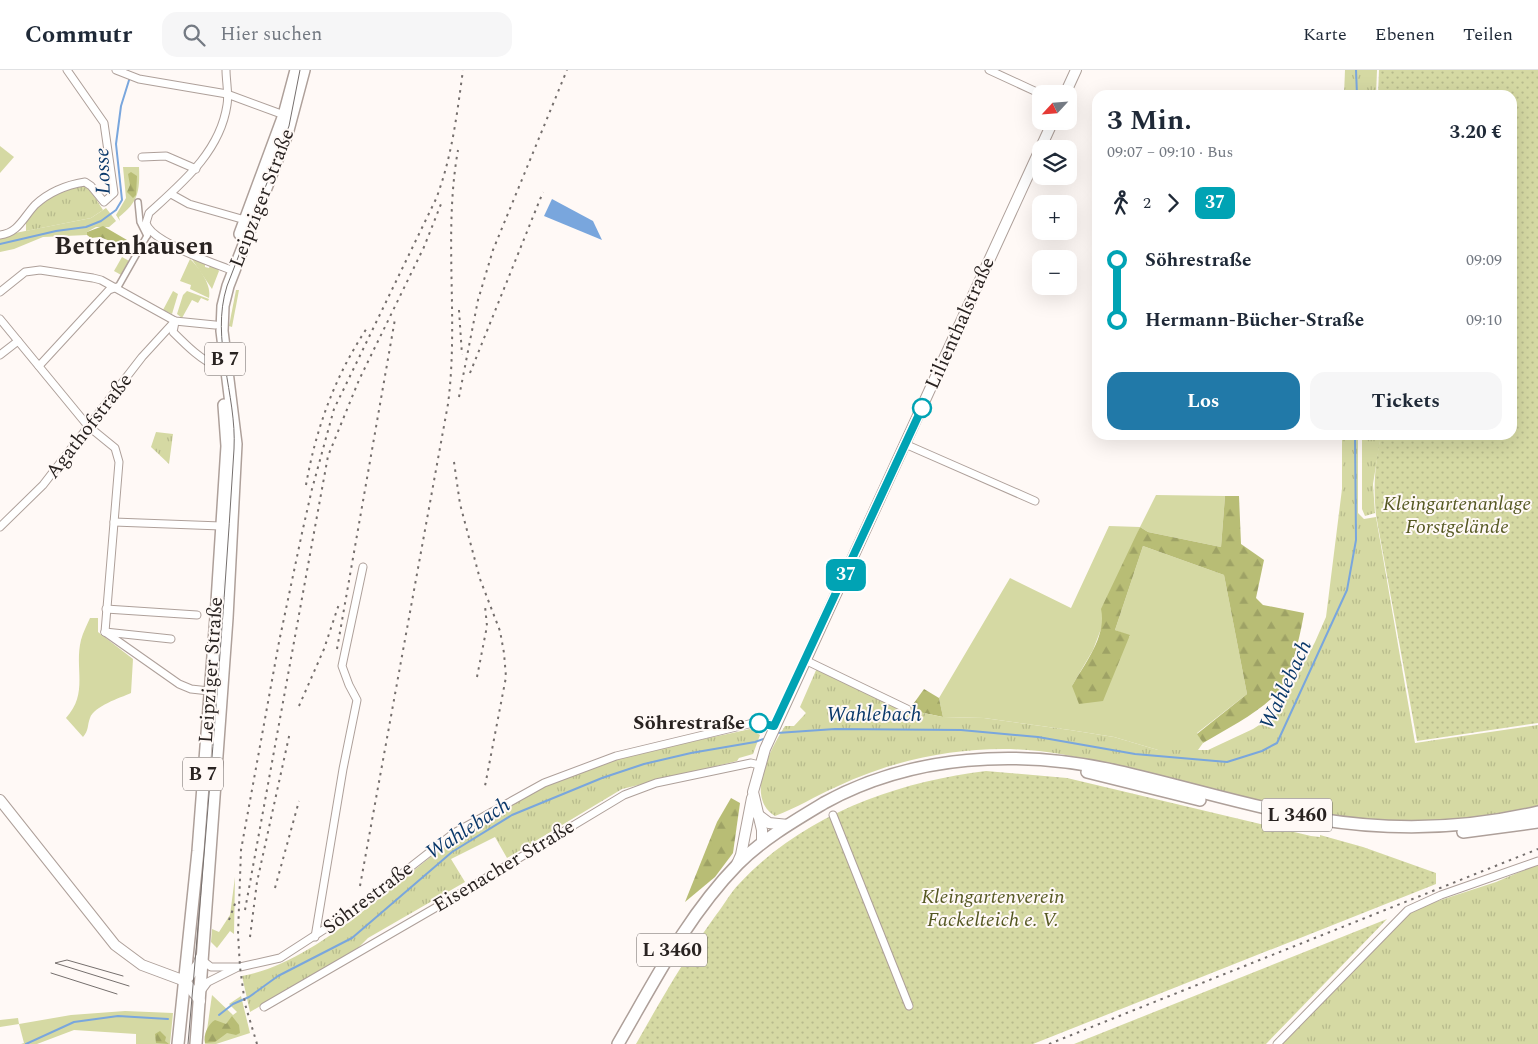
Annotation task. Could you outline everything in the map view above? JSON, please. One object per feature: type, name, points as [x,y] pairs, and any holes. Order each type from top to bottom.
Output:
[{"type":"main road","name":"B 7","points":[[230,270],[245,220],[288,116],[296,70]]},
{"type":"main road","name":"Leipziger Straße","points":[[196,1044],[194,990],[198,851],[228,435],[219,368],[219,325],[230,270],[304,70]]},
{"type":"main road","points":[[1069,85],[1076,70]]},
{"type":"main road","name":"Lilienthalstraße","points":[[761,848],[762,830],[753,792],[759,765],[772,732],[807,661],[1049,130]]},
{"type":"main road","name":"Leipziger Straße","points":[[178,1044],[194,990],[201,957],[227,618],[236,441],[219,325]]},
{"type":"main road","name":"L 3460","points":[[627,1044],[695,927],[724,888],[761,848],[788,825],[847,792],[894,774],[932,765],[985,758],[1038,758],[1114,770],[1268,809],[1364,825],[1460,826],[1538,812]]},
{"type":"main road","name":"L 3460","points":[[618,1044],[659,970],[687,928],[737,864],[806,821],[860,792],[918,774],[973,765],[1042,765],[1084,772],[1241,810],[1336,828],[1384,833],[1444,833],[1538,822]]},
{"type":"main road","points":[[737,864],[741,855],[753,792]]},
{"type":"main road","points":[[0,800],[115,945],[142,965],[194,990],[201,957]]},
{"type":"main road","points":[[757,814],[769,823],[788,825]]},
{"type":"main road","points":[[746,824],[761,848]]},
{"type":"street","points":[[0,235],[14,232],[36,205],[66,185],[85,182],[91,186],[104,202],[114,193],[104,123],[67,70]]},
{"type":"street","points":[[39,366],[109,290],[117,288],[149,234],[146,218],[196,169],[219,134],[227,104],[226,70]]},
{"type":"street","points":[[989,70],[1032,90]]},
{"type":"street","points":[[118,72],[136,78],[226,94],[288,116]]},
{"type":"street","points":[[142,157],[166,156],[196,169]]},
{"type":"street","points":[[171,194],[189,204],[245,220]]},
{"type":"street","points":[[138,202],[140,222],[149,234],[230,270]]},
{"type":"street","points":[[0,292],[25,272],[40,270],[101,280],[175,321],[219,325]]},
{"type":"street","points":[[0,319],[88,426],[116,448],[118,462],[105,632]]},
{"type":"street","points":[[175,321],[173,332],[200,358],[219,368]]},
{"type":"street","name":"Agathofstraße","points":[[0,527],[43,486],[142,358],[175,321]]},
{"type":"street","points":[[0,356],[18,341]]},
{"type":"street","points":[[905,444],[1035,501]]},
{"type":"street","points":[[114,522],[221,526]]},
{"type":"street","points":[[315,937],[343,769],[357,700],[349,686],[342,666],[363,568]]},
{"type":"street","points":[[106,609],[198,615]]},
{"type":"street","points":[[105,632],[180,684],[191,689],[209,690]]},
{"type":"street","points":[[105,632],[171,639]]},
{"type":"street","points":[[807,661],[907,709]]},
{"type":"street","name":"Söhrestraße","points":[[194,990],[236,968],[273,960],[315,937],[362,905],[454,833],[544,783],[616,756],[753,723],[762,722],[772,732]]},
{"type":"street","name":"Eisenacher Straße","points":[[264,1007],[460,894],[624,795],[665,781],[750,763],[759,765]]},
{"type":"street","points":[[833,815],[909,1006]]},
{"type":"street","points":[[1277,1044],[1408,910],[1441,895],[1538,861]]},
{"type":"street","name":"Söhrestraße","points":[[201,957],[205,964],[211,967],[226,966],[236,968]]},
{"type":"green space","points":[[1345,70],[1377,70],[1376,90],[1344,90]]},
{"type":"green space","name":"Kleingartenanlage Forstgelände","points":[[1379,70],[1538,70],[1538,723],[1417,741],[1376,515],[1375,495],[1376,465],[1380,440],[1517,440],[1517,90],[1378,90]]},
{"type":"green space","points":[[0,146],[14,157],[0,173]]},
{"type":"green space","points":[[123,167],[139,167],[139,183],[137,196],[119,217],[120,221],[116,215],[126,198]]},
{"type":"green space","points":[[131,172],[137,176],[136,195],[133,198],[127,192],[130,185],[128,174]]},
{"type":"green space","points":[[83,185],[89,188],[103,210],[91,218],[26,231],[26,221],[44,202],[58,193]]},
{"type":"green space","points":[[106,208],[116,221],[109,227],[96,227],[87,232],[87,235],[43,237],[14,249],[0,252],[0,236],[91,218]]},
{"type":"green space","points":[[103,226],[127,240],[120,245],[100,237],[91,238],[87,235],[87,232]]},
{"type":"green space","points":[[122,257],[131,262],[123,276],[114,271]]},
{"type":"green space","points":[[191,258],[205,263],[205,267],[209,268],[210,265],[217,268],[219,271],[212,289]]},
{"type":"green space","points":[[190,259],[204,277],[209,288],[209,298],[190,289],[191,285],[180,281]]},
{"type":"green space","points":[[236,290],[239,290],[232,327],[229,326]]},
{"type":"green space","points":[[173,291],[178,294],[172,314],[163,310]]},
{"type":"green space","points":[[187,291],[209,299],[208,301],[201,298],[198,303],[192,300],[182,318],[177,314],[183,295]]},
{"type":"green space","points":[[156,432],[173,434],[169,464],[151,447]]},
{"type":"green space","points":[[1342,440],[1358,440],[1358,513],[1364,519],[1376,517],[1415,743],[1538,725],[1538,807],[1484,816],[1429,821],[1401,822],[1346,819],[1270,806],[1073,756],[1003,749],[960,751],[897,764],[856,778],[775,816],[766,808],[762,797],[761,785],[763,772],[773,747],[785,726],[794,726],[806,713],[800,707],[817,668],[909,710],[943,717],[984,718],[1114,737],[1158,750],[1208,750],[1253,729],[1278,713],[1326,617],[1342,489]]},
{"type":"green space","points":[[1362,440],[1380,440],[1373,484],[1375,513],[1365,516],[1362,509]]},
{"type":"green space","points":[[1156,495],[1225,496],[1221,547],[1148,532],[1140,527]]},
{"type":"green space","points":[[1225,496],[1239,496],[1241,544],[1264,560],[1256,598],[1263,605],[1304,613],[1295,655],[1282,686],[1261,708],[1203,743],[1197,734],[1247,694],[1224,575],[1143,546],[1115,630],[1130,635],[1103,701],[1079,704],[1072,686],[1094,649],[1101,629],[1101,609],[1140,527],[1148,532],[1221,547]]},
{"type":"green space","points":[[1109,526],[1140,527],[1093,650],[1072,686],[1130,636],[1115,630],[1143,546],[1224,575],[1247,694],[1197,733],[1203,743],[1198,750],[1158,750],[1114,737],[1070,730],[984,718],[943,717],[939,698],[1010,578],[1071,608]]},
{"type":"green space","points":[[90,618],[98,618],[98,632],[133,659],[131,693],[108,703],[92,714],[83,737],[66,718],[73,709],[77,699],[80,680],[79,650]]},
{"type":"green space","points":[[924,689],[939,698],[943,717],[909,710]]},
{"type":"green space","points":[[750,729],[760,735],[753,754],[739,758],[737,761],[622,789],[507,858],[495,837],[451,859],[465,882],[368,938],[358,948],[250,1012],[242,976],[271,968],[300,954],[329,936],[438,851],[499,811],[557,781],[617,759]]},
{"type":"green space","name":"Kleingartenverein Fackelteich e. V.","points":[[986,771],[1067,778],[1311,836],[1320,837],[1320,835],[1363,847],[1436,873],[1436,884],[1033,1044],[636,1044],[694,946],[736,888],[764,860],[791,839],[821,821],[852,806],[918,784]]},
{"type":"green space","points":[[731,798],[740,803],[733,853],[715,877],[685,902],[717,822]]},
{"type":"green space","points":[[1538,864],[1538,1044],[1280,1044],[1413,909],[1496,882]]},
{"type":"green space","points":[[235,877],[234,934],[230,931],[217,948],[211,942],[212,929],[219,932],[230,915]]},
{"type":"green space","points":[[1387,919],[1266,1044],[1074,1044]]},
{"type":"green space","points":[[212,995],[233,1015],[237,1012],[229,1004],[241,996],[250,1033],[216,1044],[205,1044]]},
{"type":"green space","points":[[125,1011],[173,1013],[170,1044],[136,1044],[136,1034],[74,1030],[37,1044],[21,1044],[24,1043],[19,1024],[71,1015]]},
{"type":"green space","points":[[232,1016],[239,1025],[240,1033],[236,1035],[227,1033],[215,1042],[205,1043],[205,1033],[212,1022],[215,1020],[226,1024]]},
{"type":"green space","points":[[18,1018],[19,1024],[0,1027],[0,1020]]},
{"type":"green space","points":[[160,1031],[166,1037],[165,1041],[169,1044],[156,1043],[155,1034]]},
{"type":"water","points":[[552,199],[593,221],[602,240],[544,216]]},
{"type":"waterway","name":"Wahlebach","points":[[1356,70],[1357,90]]},
{"type":"waterway","name":"Losse","points":[[0,244],[56,231],[86,227],[101,221],[116,210],[122,200],[116,144],[121,106],[130,77]]},
{"type":"waterway","name":"Wahlebach","points":[[777,733],[835,729],[961,730],[1038,737],[1135,754],[1227,762],[1262,751],[1277,743],[1347,590],[1356,540],[1355,440]]},
{"type":"waterway","name":"Wahlebach","points":[[219,1015],[233,1004],[249,997],[278,976],[352,938],[452,852],[512,815],[602,778],[644,764],[691,753],[755,742],[766,738]]},
{"type":"waterway","name":"Wahlebach","points":[[26,1044],[74,1022],[118,1016],[168,1019]]},
{"type":"tram line","points":[[188,1044],[219,672],[234,449],[232,408],[221,327],[223,306],[227,286],[289,126],[300,70]]},
{"type":"tram line","points":[[123,976],[67,960],[55,963],[129,986]]},
{"type":"tram line","points":[[51,973],[117,994]]},
{"type":"railway","points":[[257,1044],[245,1004],[240,967],[238,934],[241,850],[279,642],[302,533],[334,409],[442,183],[453,135],[463,70]]},
{"type":"railway","points":[[459,397],[478,300],[493,250],[567,70]]},
{"type":"railway","points":[[360,886],[448,404],[452,340],[452,213],[458,150]]},
{"type":"railway","points":[[470,373],[543,192]]},
{"type":"railway","points":[[245,910],[328,456],[359,380],[424,247],[441,204]]},
{"type":"railway","points":[[459,310],[462,355]]},
{"type":"railway","points":[[337,649],[395,319]]},
{"type":"railway","points":[[306,485],[315,443],[328,403],[345,365],[367,328]]},
{"type":"railway","points":[[454,462],[460,504],[480,579],[500,631],[504,653],[506,677],[485,786]]},
{"type":"railway","points":[[299,706],[324,649],[339,604]]},
{"type":"railway","points":[[477,677],[487,626],[485,606]]},
{"type":"railway","points":[[250,937],[257,882],[290,732]]},
{"type":"railway","points":[[275,888],[299,801]]},
{"type":"railway","points":[[1049,1044],[1538,849]]},
{"type":"railway","points":[[229,920],[236,901]]},
{"type":"bus line","name":"37","points":[[759,723],[762,722],[774,726],[807,661],[922,408]]},
{"type":"place","name":"Söhrestraße","points":[[759,723]]},
{"type":"district","name":"Bettenhausen","points":[[134,247]]}]
